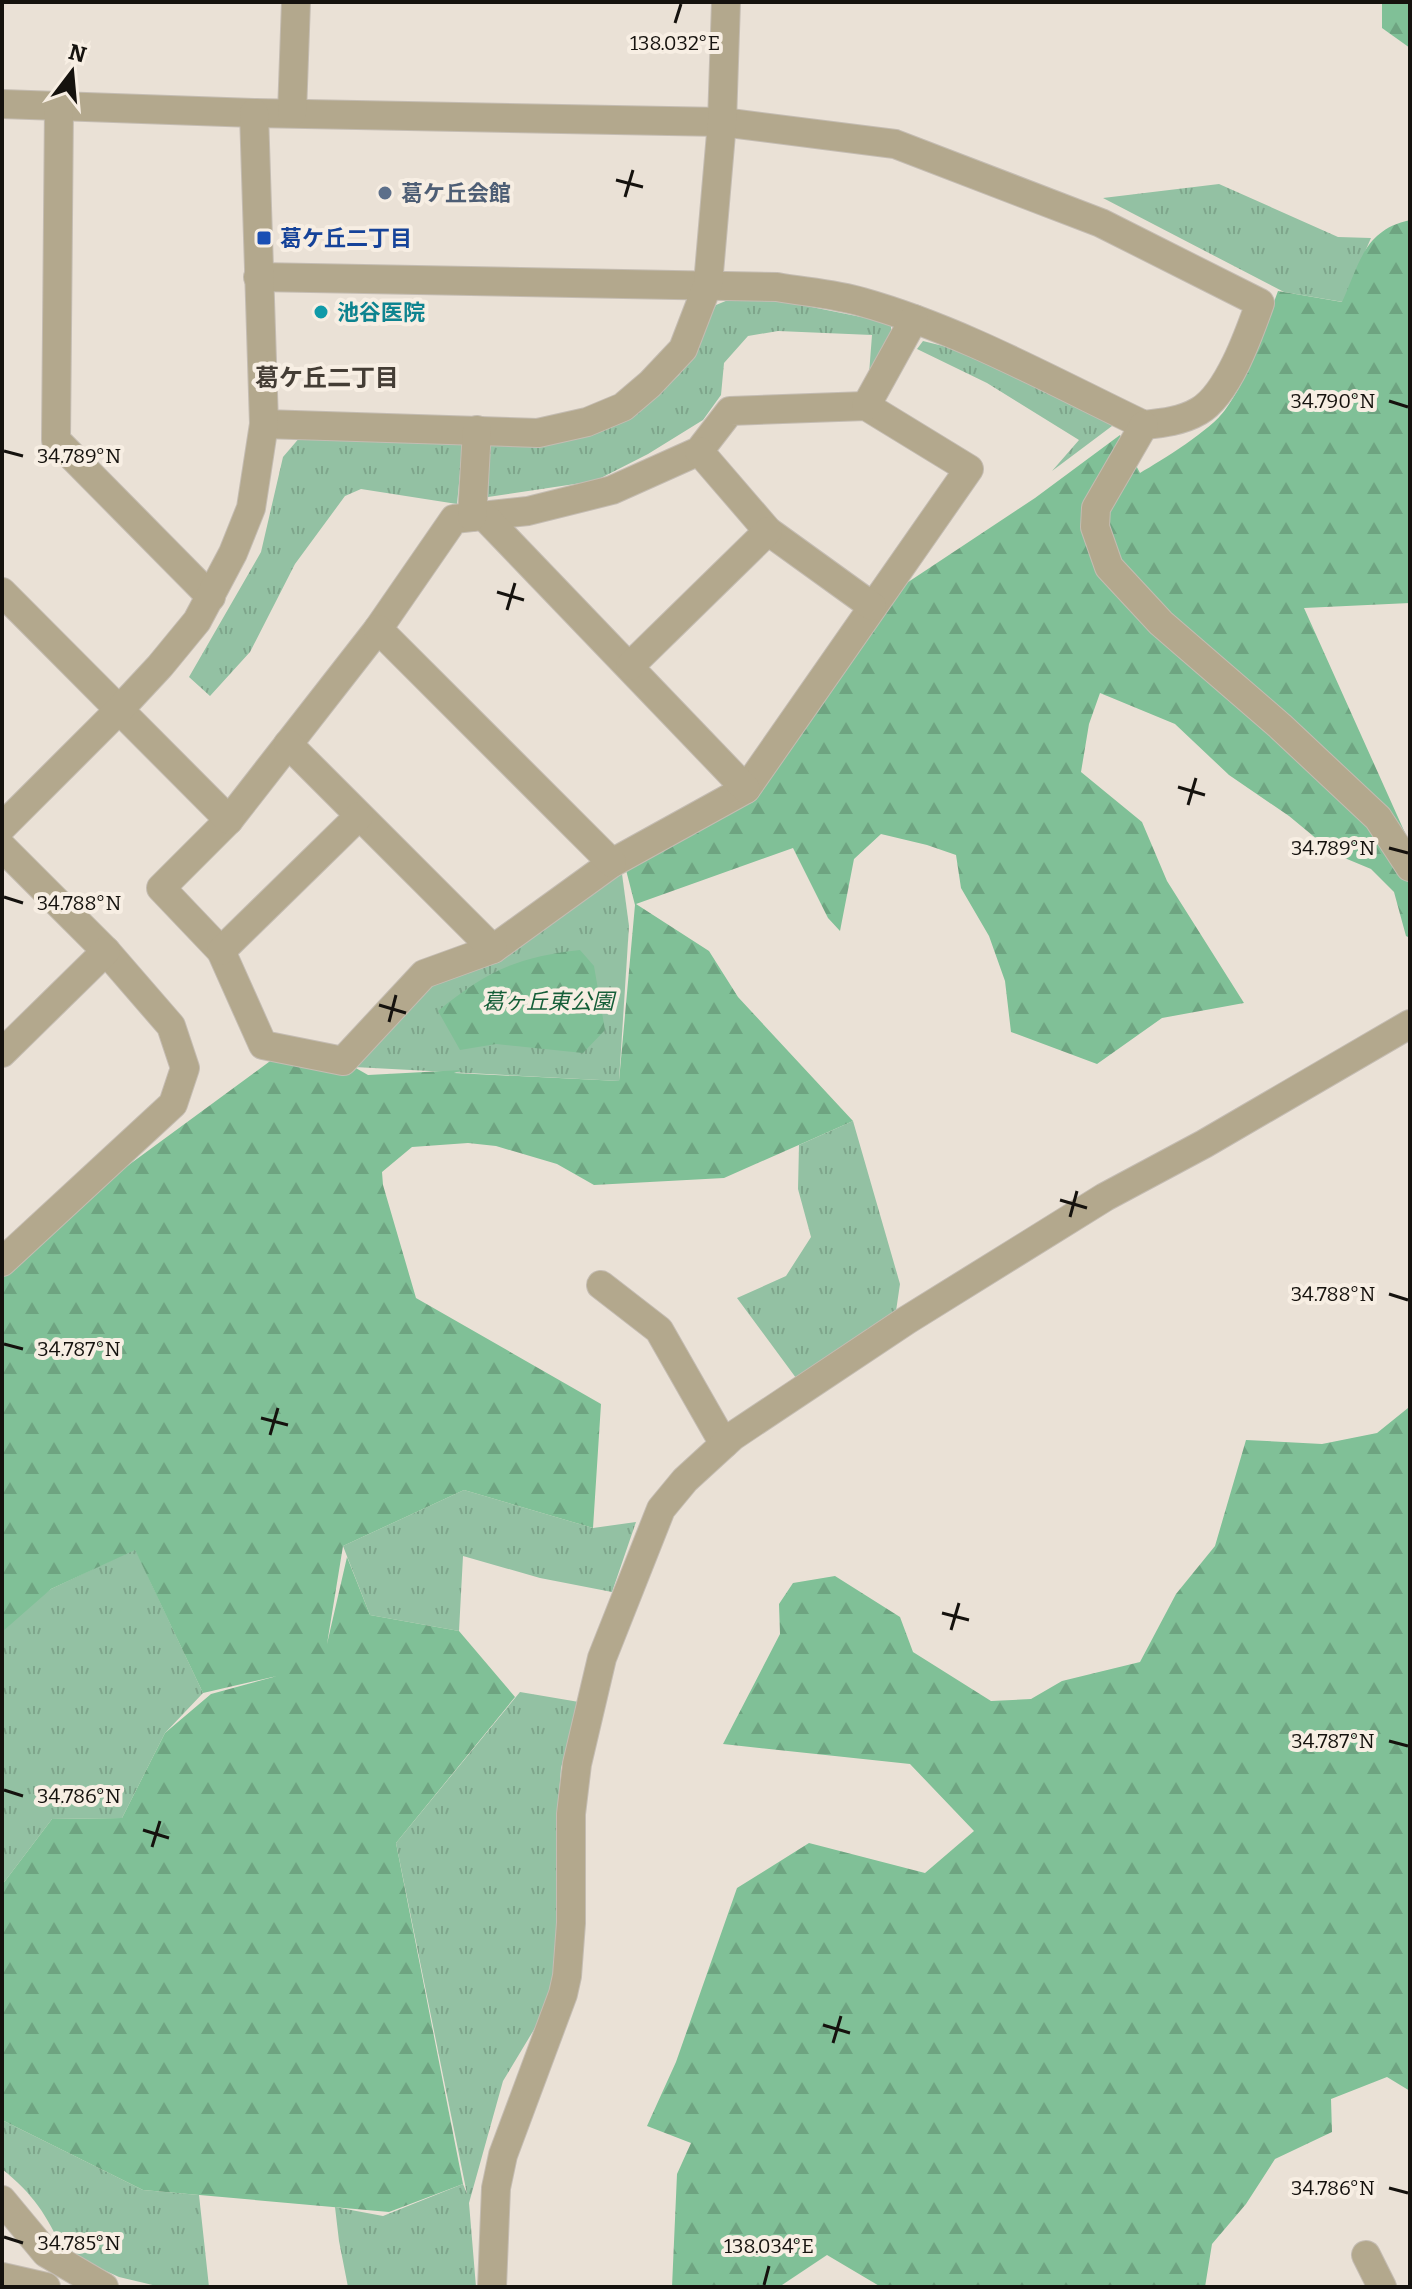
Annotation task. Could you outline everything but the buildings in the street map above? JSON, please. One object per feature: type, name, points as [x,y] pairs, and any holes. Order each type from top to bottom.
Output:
[{"type":"street","points":[[292,113],[296,2]]},
{"type":"street","points":[[264,424],[538,433],[587,422],[623,407],[650,384],[683,349],[708,284],[722,122],[726,2]]},
{"type":"street","points":[[2,104],[254,113],[722,122],[895,144],[1101,223],[1260,303],[1247,338],[1220,390],[1201,410],[1174,421],[1144,425],[962,337],[860,301],[777,287],[258,277]]},
{"type":"street","points":[[59,106],[56,440],[211,597]]},
{"type":"street","points":[[2,827],[119,710],[188,632],[211,597],[251,508],[264,424],[254,113]]},
{"type":"street","points":[[866,406],[914,319]]},
{"type":"street","points":[[866,406],[969,469],[746,789],[612,863],[493,949],[424,974],[343,1061],[263,1045],[221,951],[161,888],[229,820],[378,629],[454,519],[528,511],[612,490],[699,451],[730,411],[866,406]]},
{"type":"street","points":[[1144,425],[1096,508],[1095,527],[1109,567],[1161,623],[1280,726],[1378,818],[1410,867]]},
{"type":"street","points":[[477,430],[478,516],[630,666],[746,789]]},
{"type":"street","points":[[699,451],[768,531],[872,606]]},
{"type":"street","points":[[630,666],[768,531]]},
{"type":"street","points":[[2,592],[229,820]]},
{"type":"street","points":[[378,629],[612,863]]},
{"type":"street","points":[[288,744],[493,949]]},
{"type":"street","points":[[221,951],[359,816]]},
{"type":"street","points":[[2,847],[106,951],[171,1026],[185,1068],[173,1104],[2,1262]]},
{"type":"street","points":[[2,1053],[106,951]]},
{"type":"street","points":[[492,2287],[496,2188],[503,2155],[567,1976],[571,1923],[571,1814],[577,1764],[602,1658],[661,1509],[685,1480],[724,1444],[907,1320],[1105,1197],[1204,1144],[1410,1024]]},
{"type":"street","points":[[601,1285],[659,1330],[724,1444]]},
{"type":"street","points":[[2,2200],[46,2253],[104,2287]]},
{"type":"street","points":[[1366,2255],[1382,2287]]},
{"type":"street","points":[[2,2277],[46,2287]]},
{"type":"green space","points":[[1382,2],[1410,2],[1410,48],[1382,28]]},
{"type":"green space","points":[[1219,184],[1338,237],[1371,238],[1343,302],[1284,292],[1103,198]]},
{"type":"green space","points":[[1410,220],[1410,603],[1304,608],[1410,844],[1410,938],[1406,936],[1394,892],[1371,869],[1335,854],[1289,816],[1229,775],[1175,724],[1100,693],[1089,724],[1081,772],[1142,822],[1167,881],[1244,1003],[1162,1018],[1097,1064],[1011,1032],[1005,981],[989,936],[961,888],[956,855],[881,834],[854,859],[840,931],[828,918],[793,848],[636,904],[709,951],[738,997],[853,1121],[724,1178],[594,1185],[557,1164],[496,1146],[468,1143],[412,1147],[382,1172],[383,1185],[416,1298],[601,1404],[593,1528],[464,1490],[343,1546],[327,1644],[347,1557],[370,1615],[459,1631],[515,1697],[396,1843],[463,2184],[389,2212],[143,2190],[2,2120],[2,1885],[52,1819],[122,1818],[165,1733],[211,1694],[277,1676],[203,1693],[135,1550],[51,1589],[2,1632],[2,1258],[277,1056],[354,1067],[368,1075],[462,1070],[454,1073],[619,1081],[635,905],[625,866],[755,789],[872,606],[1035,498],[1120,435],[1140,473],[1186,444],[1218,418],[1234,396],[1256,352],[1278,291],[1342,302],[1359,262],[1373,240],[1382,232]]},
{"type":"green space","points":[[733,298],[777,300],[891,323],[891,348],[869,374],[872,335],[778,331],[748,336],[724,363],[721,395],[703,420],[648,454],[595,481],[488,497],[488,442],[637,412],[679,375],[716,305]]},
{"type":"green space","points":[[923,341],[959,350],[1116,423],[1052,471],[1079,440],[987,383],[917,349]]},
{"type":"green space","points":[[301,436],[463,443],[457,504],[361,489],[345,496],[295,564],[250,652],[210,696],[189,677],[261,552],[283,457]]},
{"type":"green space","name":"葛ヶ丘東公園","points":[[620,859],[629,926],[619,1081],[354,1067],[424,974]]},
{"type":"green space","points":[[580,950],[594,966],[605,1030],[583,1053],[496,1044],[460,1050],[438,1011],[504,968],[538,957]]},
{"type":"green space","points":[[853,1121],[900,1284],[896,1311],[799,1382],[737,1298],[786,1276],[811,1237],[798,1189],[799,1145]]},
{"type":"green space","points":[[1408,1408],[1410,2091],[1387,2077],[1331,2099],[1332,2132],[1275,2159],[1246,2204],[1212,2244],[1205,2287],[881,2287],[827,2255],[779,2287],[672,2287],[677,2174],[691,2143],[647,2126],[676,2062],[737,1888],[809,1843],[925,1873],[974,1831],[910,1764],[723,1744],[780,1634],[779,1604],[793,1583],[835,1576],[900,1617],[913,1652],[991,1701],[1031,1699],[1062,1681],[1140,1662],[1176,1594],[1215,1546],[1246,1440],[1322,1444],[1377,1433]]},
{"type":"green space","points":[[464,1490],[593,1528],[636,1522],[612,1592],[540,1578],[463,1556],[459,1631],[370,1615],[343,1546]]},
{"type":"green space","points":[[135,1549],[203,1693],[165,1733],[122,1818],[52,1819],[2,1885],[2,1623],[51,1589]]},
{"type":"green space","points":[[520,1692],[579,1702],[561,1768],[556,1838],[560,1912],[556,1993],[503,2081],[469,2203],[476,2287],[348,2287],[335,2207],[383,2216],[463,2184],[467,2194],[396,1843]]},
{"type":"green space","points":[[2,2120],[143,2190],[199,2195],[209,2287],[161,2287],[119,2277],[64,2252],[38,2206],[2,2169]]},
{"type":"place","name":"葛ケ丘会館","points":[[385,193]]},
{"type":"place","name":"葛ケ丘二丁目","points":[[264,238]]},
{"type":"place","name":"池谷医院","points":[[321,312]]},
{"type":"district","name":"葛ケ丘二丁目","points":[[327,378]]}]
